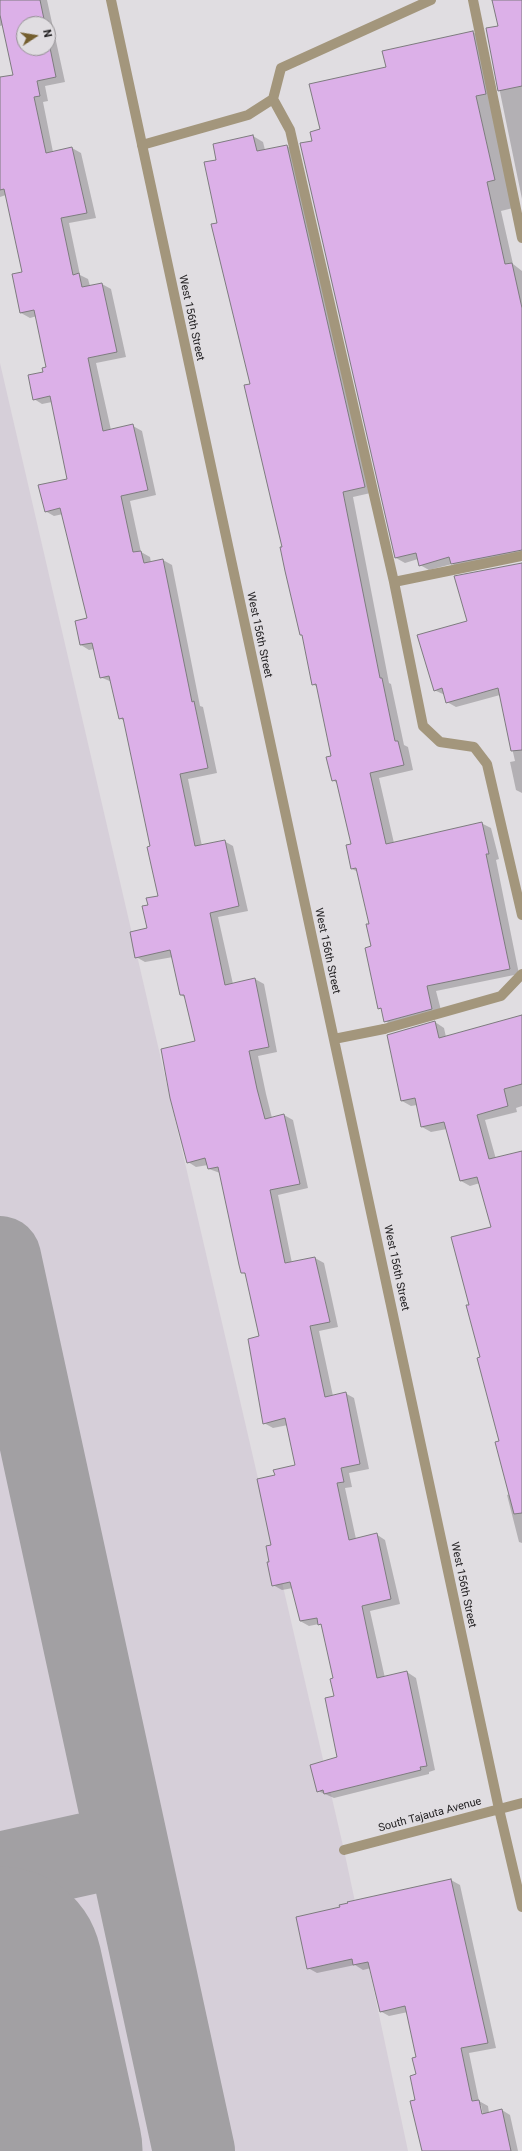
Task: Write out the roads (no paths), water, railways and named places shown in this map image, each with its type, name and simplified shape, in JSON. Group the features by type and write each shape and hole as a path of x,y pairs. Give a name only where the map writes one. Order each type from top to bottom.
{"street":[{"name":"West 156th Street","path":"111,0 499,1809 522,1907"},
{"path":"142,145 248,115 273,99 281,68 432,0"},
{"path":"472,0 522,238"},
{"path":"273,99 290,130 394,582 423,726 440,742 474,747 487,764 522,915"},
{"path":"394,582 522,556"},
{"path":"334,1039 384,1029 502,996 522,974"},
{"name":"South Tajauta Avenue","path":"344,1850 522,1803"}]}
